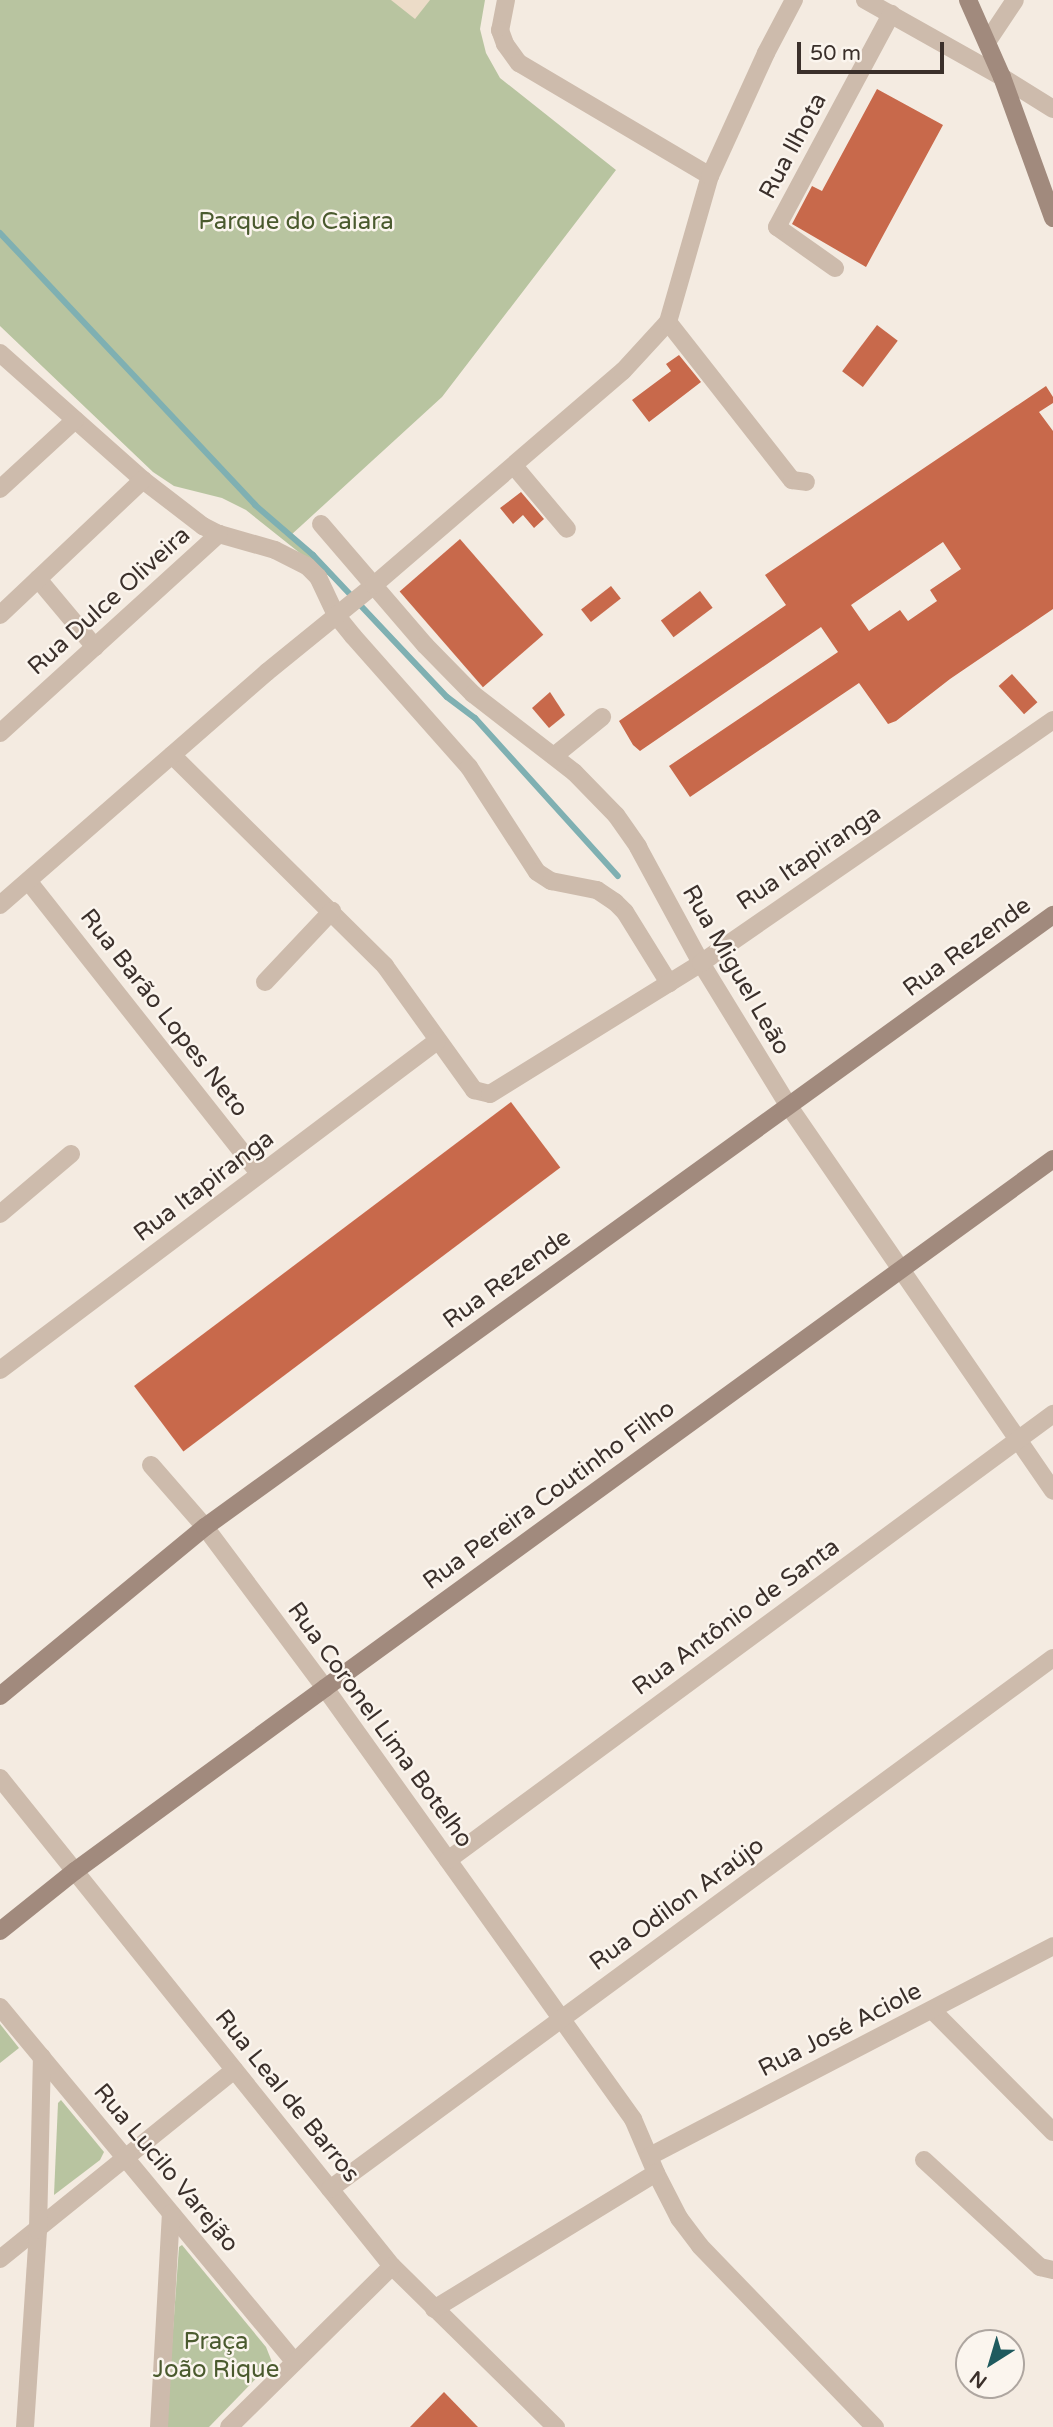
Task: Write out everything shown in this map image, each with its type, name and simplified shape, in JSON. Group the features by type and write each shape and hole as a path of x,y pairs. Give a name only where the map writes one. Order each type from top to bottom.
{"street":[{"path":"506,0 500,30 505,44 519,62 710,176"},
{"path":"0,905 172,755 623,372 668,322 710,176 765,53 794,0"},
{"path":"865,0 1002,77 1053,109"},
{"path":"968,0 1002,77 1053,218"},
{"path":"987,43 1015,0"},
{"name":"Rua Ilhota","path":"835,268 777,227 891,15"},
{"path":"668,322 792,480 806,482"},
{"path":"4,365 75,420 143,480 219,534 275,550 307,566 318,577 339,613 468,767 537,872 551,881 597,890 615,902 625,912 669,983"},
{"path":"0,489 75,420"},
{"path":"514,466 567,529"},
{"path":"1,612 143,480"},
{"name":"Rua Miguel Leão","path":"320,524 370,588 473,694 554,757 616,815 638,847 701,963 789,1105 899,1271 1053,1491"},
{"name":"Rua Dulce Oliveira","path":"0,733 219,534"},
{"path":"38,579 96,647"},
{"path":"554,757 602,717"},
{"name":"Rua Itapiranga","path":"0,1370 437,1041 474,1090 490,1094 701,963 1053,720"},
{"path":"172,755 385,965 437,1041"},
{"name":"Rua Barão Lopes Neto","path":"29,882 260,1174"},
{"path":"265,982 332,911"},
{"name":"Rua Rezende","path":"0,1696 205,1527 1053,915"},
{"path":"0,1214 71,1154"},
{"name":"Rua Pereira Coutinho Filho","path":"0,1931 75,1871 1053,1159"},
{"name":"Rua Antônio de Santa","path":"448,1860 1053,1414"},
{"name":"Rua Coronel Lima Botelho","path":"151,1465 205,1527 325,1688 633,2119 679,2218 700,2246 875,2427"},
{"name":"Rua Odilon Araújo","path":"330,2189 1051,1665"},
{"name":"Rua Leal de Barros","path":"0,1778 392,2266 555,2427"},
{"name":"Rua José Aciole","path":"650,2156 1053,1946"},
{"name":"Rua Lucilo Varejão","path":"0,2007 294,2361"},
{"path":"932,2010 1053,2132"},
{"path":"25,2427 37,2230 42,2057"},
{"path":"0,2259 234,2070"},
{"path":"924,2160 1040,2267 1053,2270"},
{"path":"434,2309 656,2173"},
{"path":"159,2427 172,2213"},
{"path":"229,2427 392,2266"}],"green space":[{"name":"Parque do Caiara","path":"0,0 485,0 480,29 486,53 500,78 616,170 442,397 291,535 340,585 246,510 222,498 174,486 153,472 0,326"},
{"path":"0,2024 19,2048 0,2063"},
{"path":"61,2100 104,2152 100,2160 54,2195 58,2103"},
{"name":"Praça João Rique","path":"182,2245 266,2347 272,2362 209,2427 166,2427 179,2247"}],"shaded area":[{"path":"391,0 430,0 415,19"}],"building":[{"path":"877,89 943,125 866,267 792,224 812,186 822,191"},
{"path":"877,325 898,341 863,387 842,371"},
{"path":"679,355 701,382 649,422 632,400 671,371 666,364"},
{"path":"1046,386 1053,397 1053,403 1039,412 1053,431 1053,609 950,679 896,721 888,724 859,683 690,797 669,766 838,652 821,627 640,751 633,745 619,721 786,605 765,575","holes":["943,542 961,569 930,590 937,601 908,621 900,610 869,631 851,605"]},
{"path":"521,492 544,519 534,528 523,515 513,524 500,508"},
{"path":"460,539 543,635 483,687 400,591"},
{"path":"611,586 621,599 591,622 581,609"},
{"path":"700,591 713,608 674,637 661,620"},
{"path":"1012,674 1037,702 1024,714 999,686"},
{"path":"550,692 565,715 549,728 532,708"},
{"path":"511,1102 560,1167 183,1452 134,1386"},
{"path":"444,2392 478,2427 410,2427"}],"waterway":[{"path":"0,233 255,505 313,555 447,697 475,718 618,876"}]}
